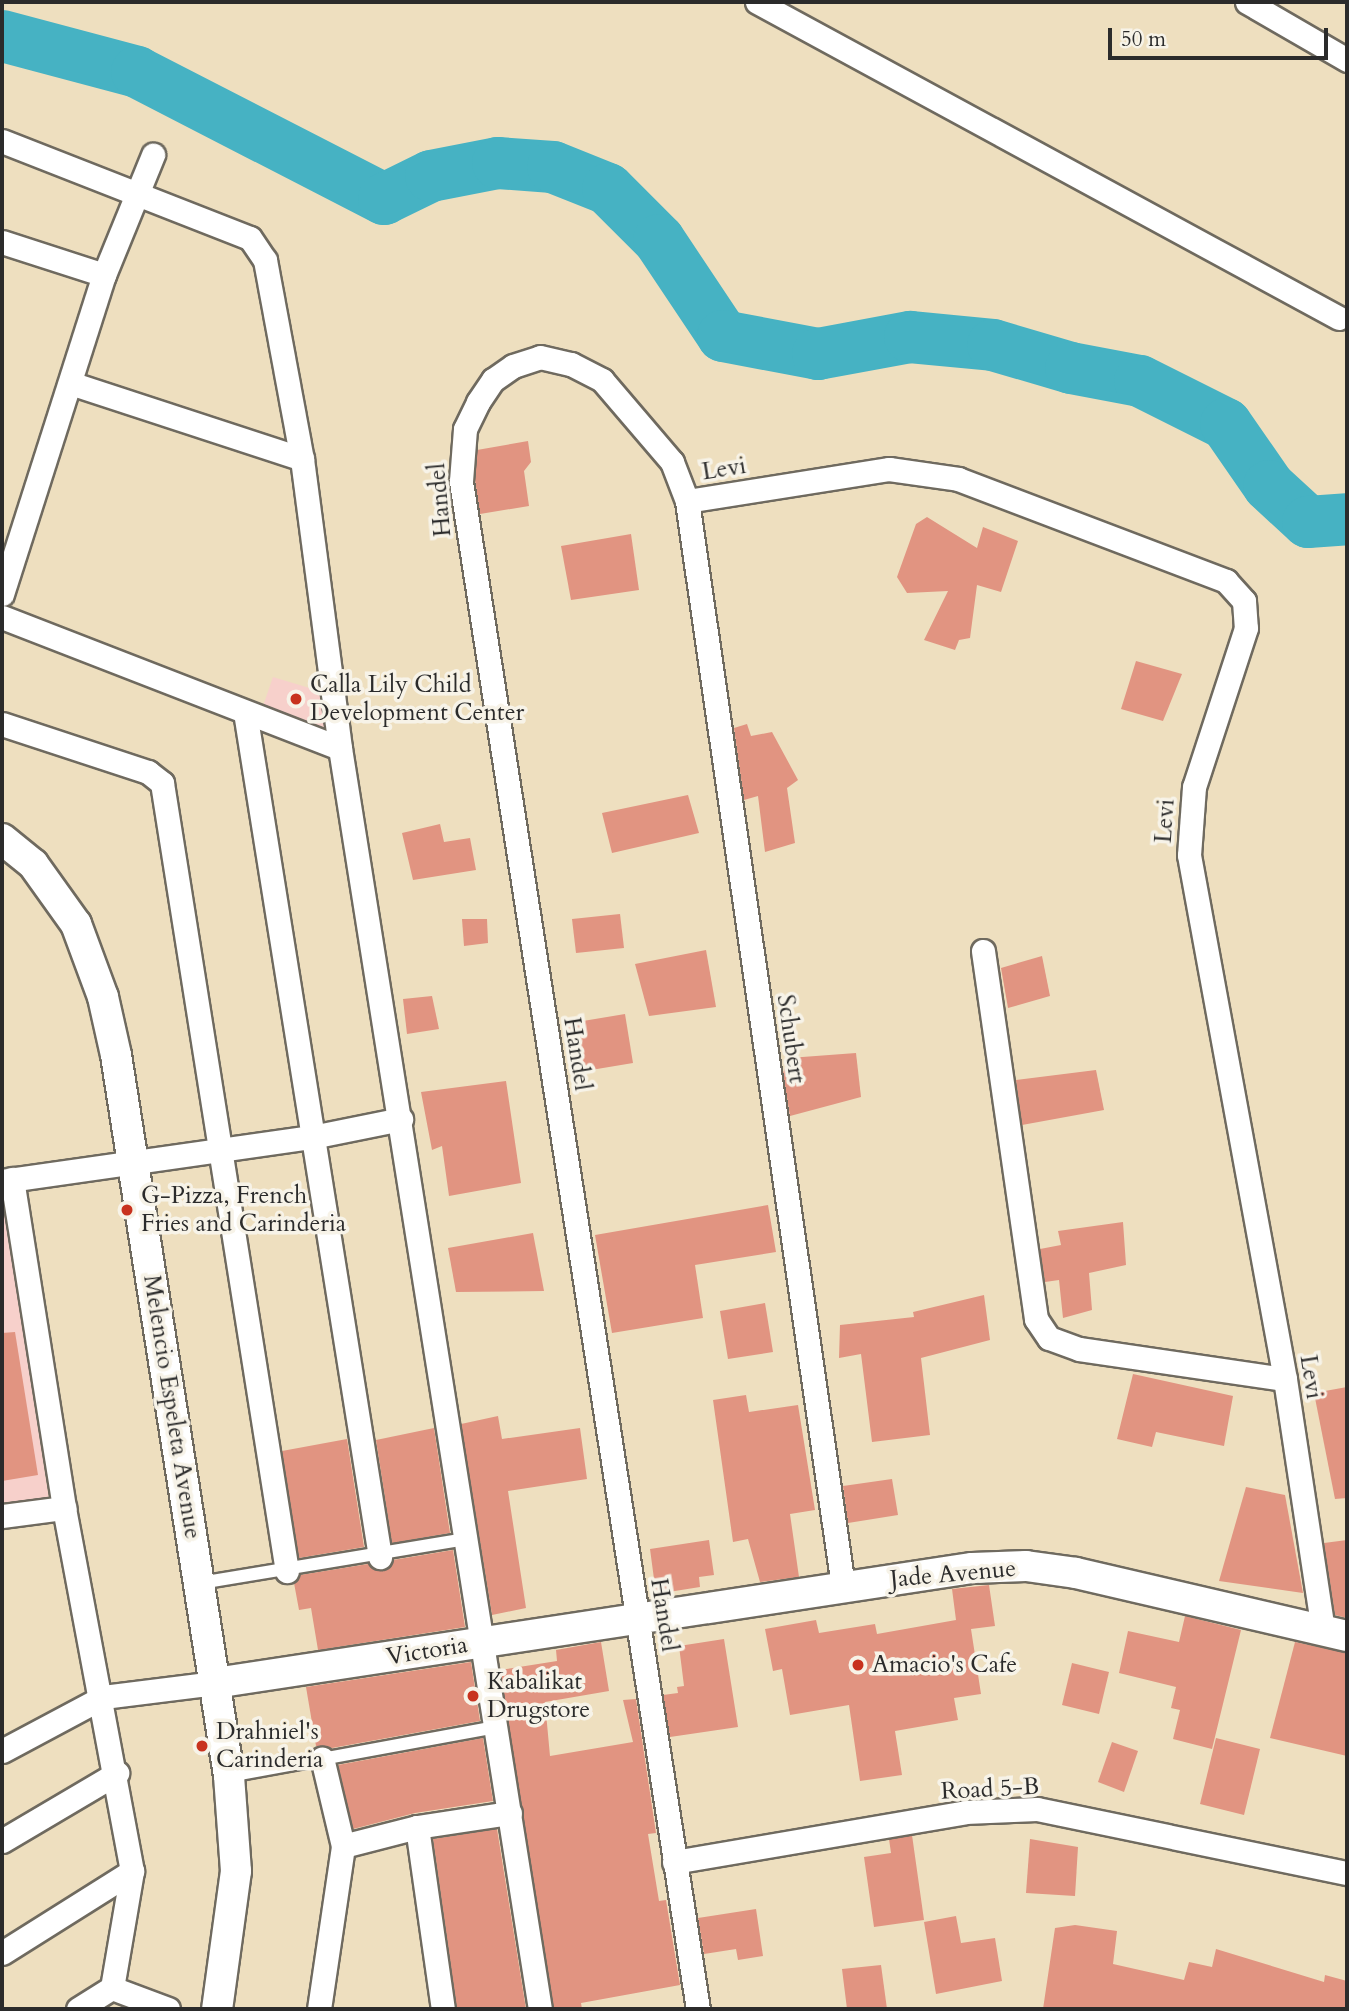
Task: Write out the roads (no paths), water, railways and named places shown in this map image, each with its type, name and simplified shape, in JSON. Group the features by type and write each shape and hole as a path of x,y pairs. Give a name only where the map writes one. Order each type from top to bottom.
{"street":[{"path":"757,2 1339,318"},
{"path":"1247,2 1347,60"},
{"path":"2,141 250,238 260,248 302,459 340,748 484,1642 540,2009"},
{"path":"2,594 104,275 153,155"},
{"path":"2,242 104,275"},
{"name":"Handel","path":"687,501 672,462 602,380 572,364 540,358 513,366 493,380 465,429 461,461 464,500 698,2009"},
{"path":"70,383 302,459"},
{"name":"Levi","path":"687,501 889,469 958,480 1226,580 1244,601 1246,628 1194,787 1189,855 1285,1379 1335,1633"},
{"name":"Schubert","path":"687,501 843,1586"},
{"path":"2,617 340,748"},
{"path":"244,712 380,1557"},
{"path":"2,724 148,772 162,783 287,1571"},
{"name":"Melencio Espeleta Avenue","path":"2,839 33,864 56,892 90,956 116,1055 229,1776 236,1871 217,2009"},
{"path":"983,951 1036,1319 1049,1338 1079,1349 1285,1379"},
{"path":"78,2009 112,1988 132,1871 117,1773 64,1508 7,1180 312,1137 401,1119"},
{"path":"2,1516 64,1508"},
{"name":"Jade Avenue","path":"639,1620 972,1567 1026,1566 1076,1573 1335,1633"},
{"name":"Victoria","path":"215,1683 639,1620"},
{"path":"2,1751 103,1698 215,1683"},
{"path":"319,2009 343,1846 322,1758"},
{"path":"2,1841 117,1773"},
{"name":"Road 5-B","path":"674,1862 965,1812 1037,1809 1347,1872"},
{"path":"343,1846 417,1827 510,1813"},
{"path":"417,1827 443,2009"},
{"path":"2,1953 132,1871"},
{"path":"112,1988 168,2009"}],"lane":[{"path":"200,1583 380,1557 467,1539"},
{"path":"229,1776 496,1727"}],"waterway":[{"path":"2,36 137,72 384,199 431,176 498,163 553,167 608,189 659,240 723,336 818,354 910,337 993,345 1071,368 1140,381 1226,424 1269,486 1308,522 1347,519"}],"place":[{"name":"Calla Lily Child Development Center","path":"296,699"},
{"name":"G-Pizza, French Fries and Carinderia","path":"127,1210"},
{"name":"Amacio's Cafe","path":"858,1665"},
{"name":"Kabalikat Drugstore","path":"473,1696"},
{"name":"Drahniel's Carinderia","path":"202,1746"}]}
